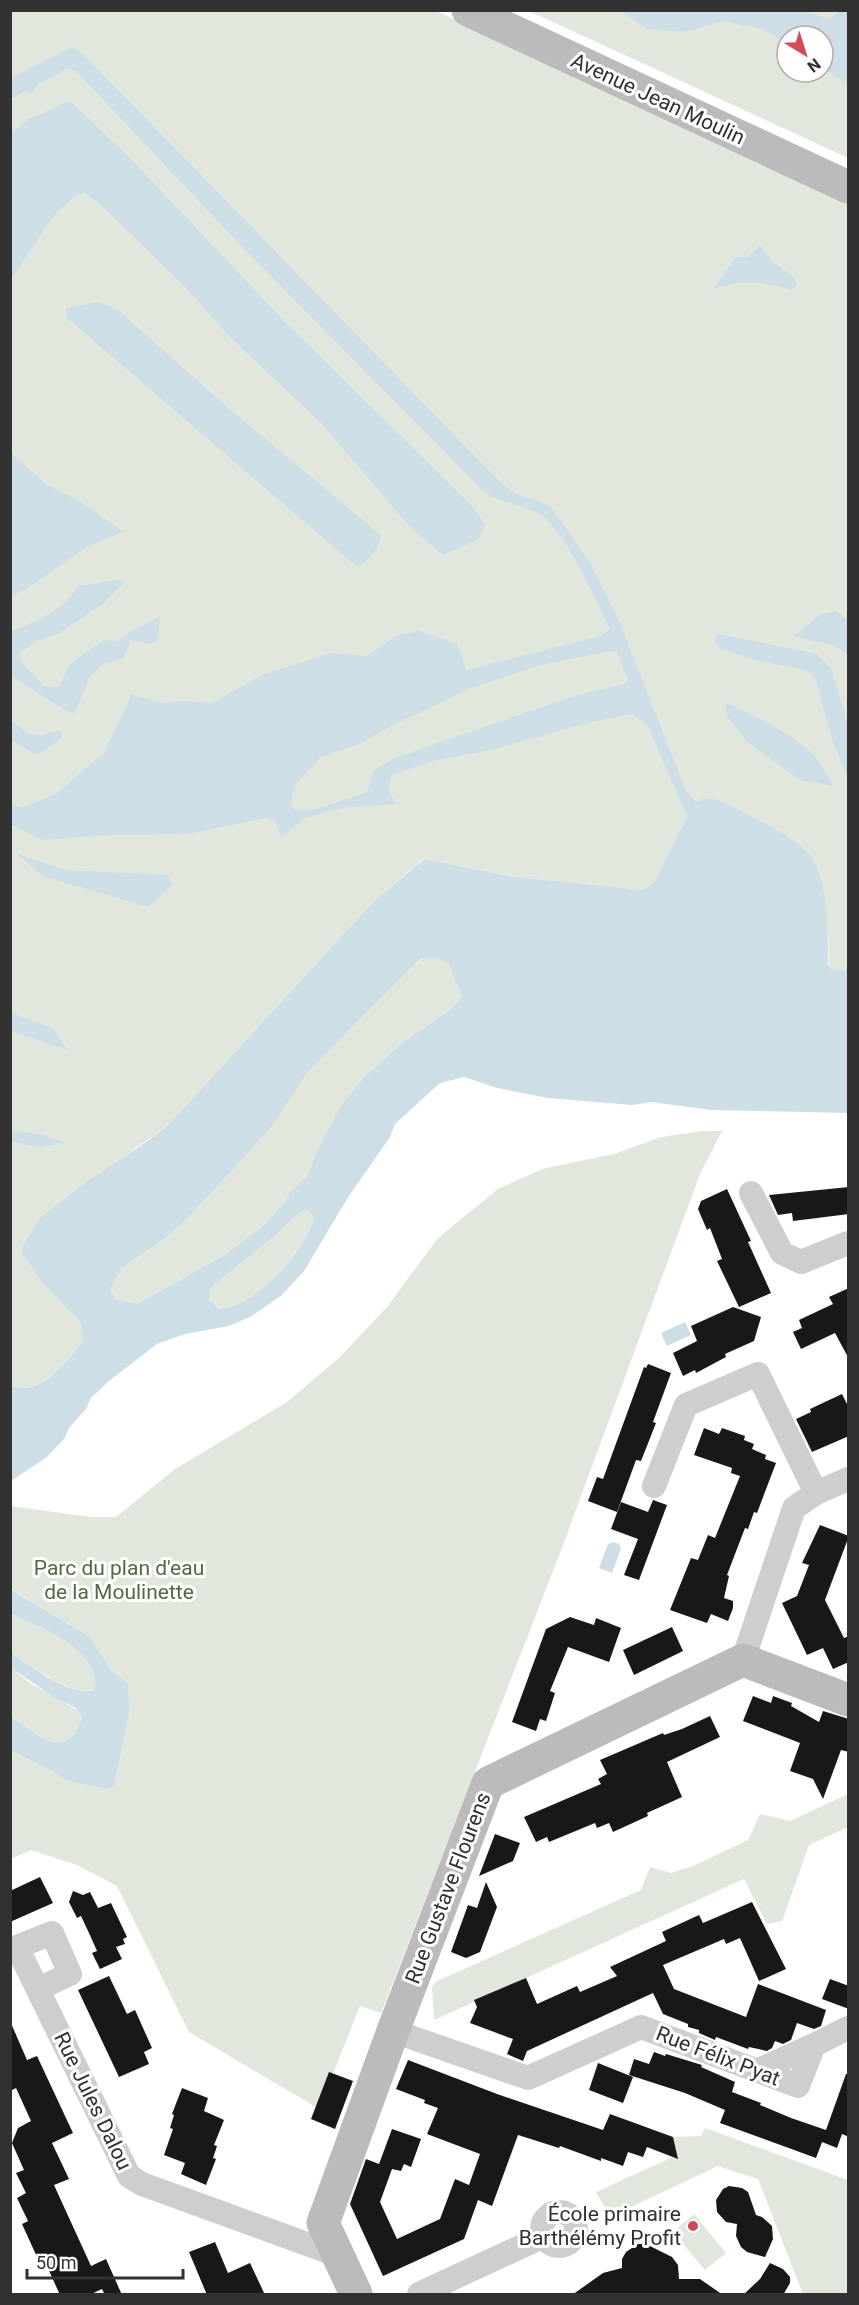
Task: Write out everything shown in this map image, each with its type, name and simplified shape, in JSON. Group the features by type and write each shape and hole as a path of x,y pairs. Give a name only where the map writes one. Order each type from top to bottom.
{"street":[{"name":"Avenue Jean Moulin","path":"468,10 849,187"},
{"path":"751,1193 782,1253 801,1262 849,1243"},
{"path":"654,1486 686,1406 758,1374 816,1493"},
{"path":"849,1479 816,1493 794,1508 743,1660 849,1700"},
{"name":"Rue Gustave Flourens","path":"356,2295 323,2223 393,2031 488,1783 743,1660"},
{"name":"Rue Jules Dalou","path":"38,1989 129,2176 142,2184 337,2255"},
{"name":"Rue Félix Pyat","path":"393,2031 528,2078 641,2027 798,2086 814,2045 849,2028"},
{"path":"419,2295 544,2236"}],"green space":[{"path":"11,11 436,11 848,202 848,971 829,967 828,937 798,845 760,821 715,799 689,812 655,881 643,890 508,876 423,859 372,903 168,1125 72,1194 59,1299 73,1313 82,1328 83,1341 52,1376 33,1387 22,1388 11,1386"},
{"path":"529,11 848,11 848,158"},
{"path":"423,958 437,958 450,964 462,997 447,1012 402,1043 364,1077 315,1155 308,1175 289,1193 286,1201 263,1226 223,1256 137,1304 116,1299 110,1289 122,1268 184,1222 228,1175 306,1074"},
{"name":"Parc du plan d'eau de la Moulinette","path":"703,1131 722,1131 700,1174 560,1553 381,2013 360,2006 319,2109 189,2032 117,1886 77,1865 31,1850 11,1859 10,1751 50,1770 67,1781 106,1789 114,1787 130,1710 128,1683 112,1671 89,1636 11,1589 11,1506 90,1517 116,1517 175,1469 287,1402 339,1358 387,1307 438,1238 498,1189 542,1169 614,1154 661,1137"},
{"path":"307,1210 314,1217 309,1231 290,1261 263,1288 249,1299 234,1306 220,1309 209,1300 213,1286 276,1235 299,1213"},
{"path":"10,1613 56,1635 77,1650 92,1669 95,1679 94,1690 73,1689 40,1672 11,1653"},
{"path":"11,1668 30,1683 79,1711 82,1719 75,1732 67,1739 58,1742 49,1740 11,1717"},
{"path":"848,1794 848,1827 809,1845 782,1921 767,1924 744,1879 434,2020 432,1987 437,1981 641,1890 650,1867 671,1873 693,1866 748,1840 760,1814 790,1821"},
{"path":"705,2128 848,2180 848,2294 803,2294 758,2179 718,2166 610,2217 596,2192 677,2155 673,2137 701,2136"},
{"path":"694,2214 726,2253 705,2270 673,2232"}],"shaded area":[{"path":"798,10 831,19 838,11 848,11 848,85 835,76 835,24 775,24 775,36 763,29 724,21 684,32 647,29 621,11"},
{"path":"73,47 83,54 503,485 519,495 552,508 591,565 620,623 686,791 696,802 707,798 718,800 776,830 803,848 816,865 826,907 828,964 831,969 848,971 848,1113 711,1110 651,1102 632,1105 548,1098 497,1088 464,1077 440,1083 395,1124 390,1137 347,1199 304,1271 282,1295 252,1316 229,1326 185,1334 157,1344 91,1398 86,1409 69,1428 65,1438 47,1457 11,1481 11,1386 33,1387 43,1382 61,1367 83,1341 78,1319 42,1282 22,1253 23,1246 41,1217 89,1180 168,1125 372,903 424,859 508,876 643,890 655,881 687,816 647,724 631,714 591,722 491,750 436,760 391,775 388,789 396,804 341,808 305,818 281,838 276,821 266,818 187,834 105,835 42,840 11,824 11,805 22,808 56,794 104,753 132,694 160,703 186,701 212,703 264,674 332,653 367,656 396,636 418,631 457,644 467,670 601,636 610,629 580,568 550,523 534,511 485,493 246,251 78,73 68,68 38,84 33,93 24,92 11,99 11,78","holes":["610,651 617,652 628,680 624,684 574,696 395,758 374,770 367,792 314,810 295,810 290,803 296,784 321,757 361,743 471,688 540,665","422,958 437,958 449,964 462,997 447,1012 402,1043 364,1077 339,1109 315,1155 308,1175 289,1193 286,1201 263,1226 223,1256 137,1304 116,1299 110,1289 122,1268 184,1222 271,1127 306,1074","307,1210 314,1217 301,1245 277,1275 249,1299 234,1306 220,1309 209,1300 213,1286 276,1235 299,1213"]},
{"path":"70,101 130,158 286,323 470,504 485,524 479,539 443,555 410,527 322,424 228,335 187,289 103,207 85,193 76,195 55,214 11,279 11,134 27,120"},
{"path":"760,245 773,262 795,278 797,285 791,289 761,283 743,283 713,289 736,257 748,257"},
{"path":"99,302 118,310 226,406 381,535 378,546 370,558 357,567 66,317 66,308"},
{"path":"11,453 47,485 79,501 123,531 84,549 25,590 11,595"},
{"path":"117,580 126,581 103,604 59,633 34,642 19,654 24,665 45,687 60,686 69,665 86,652 105,640 119,641 133,630 160,616 158,640 150,644 131,640 123,659 103,664 89,678 75,713 68,712 11,676 11,632 57,609 78,586"},
{"path":"837,611 848,621 848,655 836,646 794,636 821,614"},
{"path":"719,634 817,654 831,668 848,723 848,778 833,743 817,683 812,674 806,670 754,660 721,649 715,640"},
{"path":"725,703 745,711 799,742 818,761 833,786 800,780 747,742 727,716"},
{"path":"11,721 34,735 45,735 61,730 62,738 37,755 11,740"},
{"path":"17,854 65,870 168,875 172,886 148,907 43,876"},
{"path":"11,1013 53,1028 67,1050 11,1031"},
{"path":"11,1131 39,1134 66,1143 39,1147 11,1141"},
{"path":"685,1322 691,1335 667,1346 661,1333"},
{"path":"614,1542 619,1544 621,1549 612,1573 599,1568 608,1544"},
{"path":"10,1589 89,1636 112,1671 128,1683 130,1710 114,1787 106,1789 67,1781 11,1751 11,1717 40,1736 58,1742 67,1739 75,1732 82,1719 79,1711 74,1707 55,1698 11,1668 11,1653 51,1679 73,1689 94,1690 95,1679 85,1659 67,1642 11,1613"}],"building":[{"path":"849,1187 849,1214 793,1221 792,1213 778,1215 769,1195"},
{"path":"727,1189 751,1241 748,1242 771,1293 739,1307 717,1261 722,1259 710,1228 707,1230 698,1209 701,1201"},
{"path":"849,1288 849,1359 835,1333 801,1349 793,1332 802,1328 799,1320 833,1304 829,1297"},
{"path":"733,1307 761,1317 754,1341 725,1354 726,1357 696,1373 695,1370 683,1376 673,1353 697,1341 691,1326"},
{"path":"648,1364 671,1373 653,1422 656,1423 641,1461 636,1460 617,1512 588,1501 597,1477 603,1479 644,1367 646,1368"},
{"path":"842,1394 849,1408 849,1436 812,1452 796,1419 811,1412 810,1409"},
{"path":"704,1428 719,1434 722,1428 745,1436 744,1440 754,1444 752,1449 766,1455 765,1459 776,1463 757,1513 754,1512 748,1529 745,1528 727,1575 729,1576 724,1598 733,1601 728,1621 711,1614 707,1623 670,1610 691,1558 698,1560 708,1535 715,1538 740,1476 731,1473 732,1468 694,1455"},
{"path":"653,1500 667,1505 639,1580 624,1575 638,1539 611,1529 621,1502 648,1512"},
{"path":"820,1525 849,1536 825,1600 844,1638 849,1636 849,1662 833,1669 823,1648 807,1655 782,1603 797,1596 809,1565 802,1563"},
{"path":"570,1617 594,1625 596,1618 621,1628 609,1662 568,1647 550,1691 555,1693 546,1721 540,1719 536,1731 512,1722 546,1629"},
{"path":"672,1627 683,1651 634,1675 623,1650"},
{"path":"753,1696 771,1703 773,1696 792,1703 791,1706 819,1722 823,1711 849,1719 849,1752 841,1750 823,1799 813,1779 790,1771 800,1743 743,1721"},
{"path":"710,1716 720,1737 667,1762 682,1797 613,1832 609,1823 597,1828 595,1823 549,1842 547,1837 536,1842 524,1817 601,1784 598,1779 607,1774 600,1760"},
{"path":"495,1834 520,1843 513,1861 479,1876"},
{"path":"40,1877 53,1903 10,1922 10,1891"},
{"path":"486,1882 497,1907 480,1952 466,1958 451,1952 468,1905 477,1908"},
{"path":"73,1891 83,1895 90,1892 98,1908 111,1903 127,1937 123,1939 125,1944 116,1947 122,1959 100,1969 92,1953 97,1951 89,1933 81,1916 77,1918 69,1902"},
{"path":"752,1902 786,1969 759,1981 740,1938 726,1944 724,1939 663,1965 674,1989 746,2017 758,1984 826,2010 821,2026 814,2029 797,2023 791,2040 783,2044 775,2041 772,2048 767,2051 749,2047 748,2049 699,2033 699,2030 688,2027 688,2024 663,2014 653,1993 527,2051 523,2061 507,2054 513,2039 470,2023 477,2007 474,2000 526,1978 537,2004 577,1986 580,1992 617,1976 610,1967 666,1941 662,1932 699,1915 703,1923"},
{"path":"109,1976 127,2014 135,2010 152,2048 144,2052 149,2064 119,2077 78,1990"},
{"path":"830,1979 849,1986 849,2009 822,1999"},
{"path":"10,2021 27,2060 37,2056 73,2133 52,2143 69,2179 54,2185 91,2266 106,2259 122,2295 105,2295 102,2289 89,2295 60,2295 42,2255 37,2257 22,2224 28,2221 17,2198 26,2193 16,2173 24,2170 12,2143 18,2128 31,2121 16,2088 10,2091"},
{"path":"654,2052 702,2065 701,2067 735,2082 732,2092 791,2118 826,2130 846,2074 849,2074 849,2137 842,2134 837,2148 822,2142 816,2158 720,2123 725,2110 685,2093 629,2075 634,2059 649,2064"},
{"path":"408,2060 497,2094 603,2130 610,2114 673,2137 678,2159 647,2147 643,2157 628,2152 623,2166 518,2135 492,2206 478,2200 464,2239 383,2276 350,2204 366,2159 379,2164 392,2129 421,2139 411,2167 404,2164 401,2171 392,2169 380,2202 397,2239 440,2219 455,2179 469,2185 480,2154 427,2134 438,2108 424,2103 425,2100 396,2089"},
{"path":"598,2063 633,2077 623,2103 589,2090"},
{"path":"329,2072 353,2081 335,2129 311,2119"},
{"path":"182,2088 208,2098 204,2111 224,2120 214,2145 217,2146 213,2158 216,2159 206,2185 181,2174 185,2163 164,2155 173,2129 170,2128 174,2115 172,2114"},
{"path":"729,2186 742,2188 748,2192 756,2215 772,2226 773,2239 765,2257 747,2252 741,2247 736,2236 737,2224 726,2222 717,2212 716,2200 723,2189"},
{"path":"215,2242 228,2273 250,2263 265,2295 207,2295 189,2252"},
{"path":"638,2244 646,2244 672,2257 678,2265 679,2279 700,2279 723,2295 572,2295 603,2273 622,2268 622,2259 626,2252"},
{"path":"770,2263 783,2269 790,2277 790,2283 783,2295 743,2295 760,2279"}],"place":[{"name":"École primaire Barthélémy Profit","path":"693,2226"}]}
